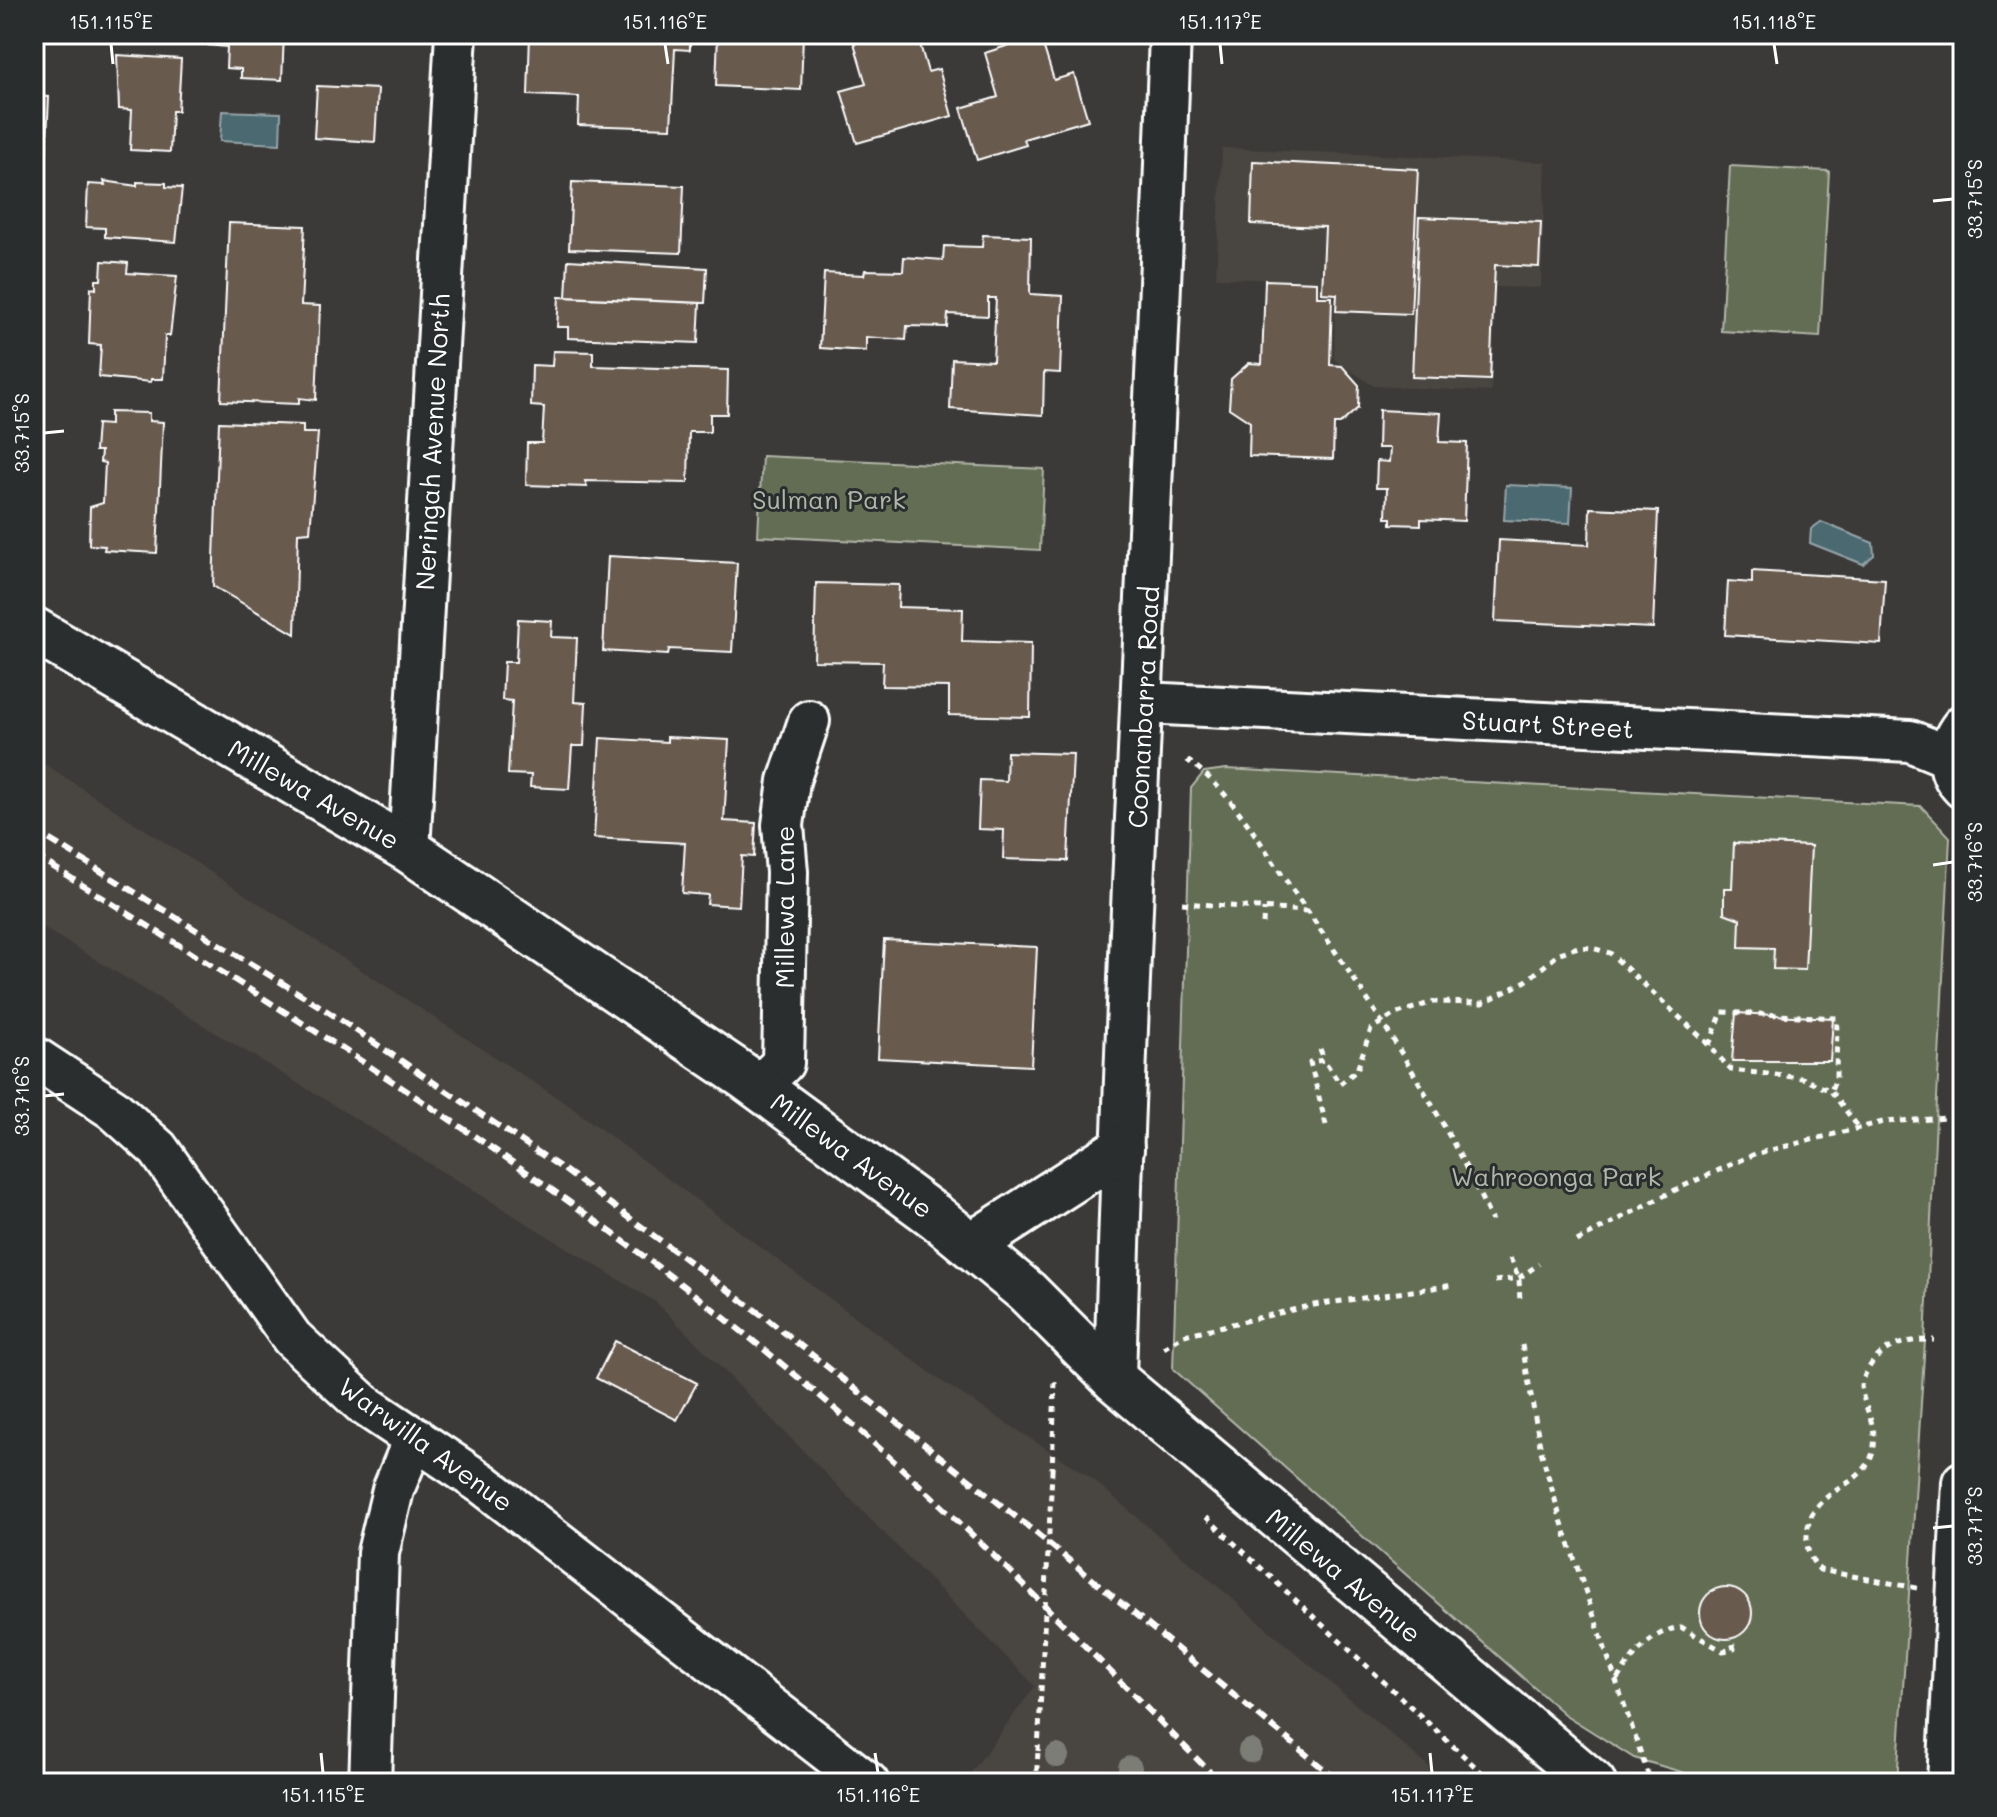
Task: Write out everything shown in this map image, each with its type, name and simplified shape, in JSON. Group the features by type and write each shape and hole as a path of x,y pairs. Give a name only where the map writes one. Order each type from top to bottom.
{"street":[{"name":"Neringah Avenue North","path":"409,850 456,34"},
{"name":"Coonanbarra Road","path":"1115,1380 1121,1149 1144,703 1170,34"},
{"name":"Millewa Avenue","path":"34,630 409,850 758,1087 973,1244 1027,1292 1115,1380 1593,1783"},
{"name":"Stuart Street","path":"1144,703 1910,741 1958,757"},
{"name":"Millewa Lane","path":"758,1087 783,1063 787,872 783,825 789,781 809,721"},
{"name":"Warwilla Avenue","path":"34,1057 113,1109 158,1149 292,1338 363,1404 483,1484 868,1783"},
{"path":"973,1244 1121,1149"},
{"path":"370,1783 378,1553 393,1490 415,1437"},
{"path":"1948,1783 1963,1482"}],"path":[{"path":"1187,760 1204,772 1307,911 1383,1022 1457,1145 1492,1221"},
{"path":"1182,903 1307,911"},
{"path":"1263,924 1264,908"},
{"path":"1320,1049 1340,1084 1350,1079 1357,1070 1371,1029 1383,1022 1433,1002 1483,1003 1526,981 1560,953 1578,947 1592,948 1610,953 1709,1045 1731,1070 1802,1078 1831,1091 1859,1128"},
{"path":"1709,1045 1722,1012 1837,1018 1836,1078 1831,1091"},
{"path":"1324,1060 1310,1062 1326,1125"},
{"path":"1577,1241 1679,1188 1755,1154 1883,1122 1947,1118"},
{"path":"1510,1258 1519,1278 1520,1304"},
{"path":"1495,1281 1519,1278 1539,1264"},
{"path":"1164,1348 1184,1335 1314,1305 1454,1285"},
{"path":"1917,1588 1820,1570 1808,1552 1806,1539 1811,1513 1820,1500 1863,1470 1872,1454 1875,1434 1861,1385 1873,1359 1884,1349 1902,1342 1934,1340"},
{"path":"1522,1345 1541,1451 1651,1783"},
{"path":"1036,1783 1056,1376 1067,1387"},
{"path":"1205,1515 1493,1783"},
{"path":"1617,1680 1635,1654 1660,1631 1681,1627 1723,1651 1734,1649 1731,1638"}],"shaded area":[{"path":"1222,148 1546,162 1541,288 1496,287 1491,392 1374,386 1334,360 1335,296 1319,294 1319,281 1216,278"},
{"path":"34,757 567,1104 943,1382 1090,1477 1448,1783 983,1783 970,1774 1035,1686 657,1303 34,922"}],"green space":[{"path":"1730,166 1829,171 1820,337 1721,331"},
{"name":"Sulman Park","path":"762,456 1044,469 1040,550 758,536"},
{"name":"Wahroonga Park","path":"1226,769 1921,806 1950,837 1925,1340 1897,1783 1719,1783 1634,1758 1564,1714 1173,1369 1191,788 1204,772"}],"water":[{"path":"222,111 281,113 280,144 220,141"},
{"path":"1506,485 1572,488 1570,523 1504,520"},
{"path":"1821,522 1873,543 1874,555 1863,564 1810,543 1811,529"}],"building":[{"path":"209,34 284,34 282,80 241,78 241,69 226,68 227,47 208,45"},
{"path":"530,34 690,34 690,50 675,49 671,128 578,125 579,97 528,95"},
{"path":"718,34 803,34 801,90 716,86"},
{"path":"863,34 917,34 928,72 939,69 952,116 857,143 841,91 866,84 854,43 864,40"},
{"path":"1040,35 1054,80 1074,74 1088,120 1024,139 1026,145 977,160 961,108 998,97 985,53"},
{"path":"117,55 181,59 178,111 172,111 170,152 130,150 132,110 119,109"},
{"path":"317,86 378,89 375,142 314,138"},
{"path":"34,96 49,97 46,159 34,158"},
{"path":"1253,161 1418,169 1411,314 1336,311 1337,294 1322,293 1325,227 1251,224"},
{"path":"104,181 137,186 137,182 166,183 166,187 182,188 176,242 105,237 105,228 86,227 88,184 105,185"},
{"path":"572,182 684,186 681,253 569,249"},
{"path":"1419,217 1541,222 1539,267 1495,265 1490,380 1412,377"},
{"path":"229,223 305,226 301,305 320,306 316,400 299,398 299,404 221,401"},
{"path":"983,235 1031,237 1030,294 1063,296 1060,373 1044,372 1043,415 950,409 952,359 993,361 996,298 988,298 988,316 948,314 947,327 907,326 906,340 866,337 866,351 820,348 824,273 864,275 865,270 903,271 904,257 943,260 944,246 982,247"},
{"path":"34,257 44,258 35,452 34,452"},
{"path":"568,260 707,268 705,303 566,297"},
{"path":"102,261 128,263 127,273 177,276 170,336 165,336 163,379 151,379 151,382 99,377 101,345 89,344 91,288 96,289 96,280 101,280"},
{"path":"1265,280 1317,282 1317,297 1332,297 1330,365 1342,366 1359,385 1358,408 1340,424 1334,424 1333,459 1249,456 1250,422 1229,408 1231,379 1249,363 1262,364"},
{"path":"559,297 700,303 698,343 568,338 568,327 557,327"},
{"path":"553,351 593,352 593,366 728,370 727,414 710,414 710,432 689,432 688,483 585,481 587,487 526,485 527,443 542,443 544,407 531,406 532,365 552,366"},
{"path":"1379,410 1441,413 1439,442 1467,443 1464,521 1421,519 1421,525 1391,524 1391,518 1386,518 1387,488 1376,488 1377,461 1389,462 1390,448 1378,448"},
{"path":"110,412 149,413 149,421 163,422 157,553 104,550 105,546 89,545 90,507 103,503 105,463 100,462 101,451 95,451 97,424 110,425"},
{"path":"219,422 303,425 303,433 318,433 310,532 298,533 295,634 213,586"},
{"path":"1590,508 1658,511 1653,628 1495,621 1499,540 1589,545"},
{"path":"608,556 737,563 732,652 669,649 668,655 603,651"},
{"path":"1752,571 1885,579 1881,644 1725,635 1728,581 1752,583"},
{"path":"816,583 899,585 898,607 963,609 962,641 1031,643 1030,717 949,715 949,687 882,686 883,662 814,661"},
{"path":"518,619 552,621 551,637 577,638 574,702 586,703 584,746 572,746 569,789 530,787 531,775 508,774 512,701 502,700 504,662 516,662"},
{"path":"667,737 729,740 724,821 756,823 754,857 742,856 739,906 707,904 708,895 682,893 685,843 594,838 600,738 667,742"},
{"path":"1007,752 1073,754 1068,861 1003,859 1004,830 978,829 980,780 1006,781"},
{"path":"1734,843 1811,846 1805,970 1773,969 1774,948 1739,947 1740,919 1724,913 1724,888 1732,888"},
{"path":"884,940 1037,947 1031,1066 878,1058"},
{"path":"1736,1013 1833,1018 1830,1061 1732,1061"},
{"path":"615,1341 697,1383 677,1420 596,1378"},
{"path":"1726,1587 1744,1595 1752,1613 1744,1631 1726,1639 1708,1631 1700,1613 1708,1595"}],"railway":[{"path":"34,830 321,1007 563,1169 762,1315 1025,1524 1341,1783"},
{"path":"34,855 397,1084 574,1206 746,1335 931,1496 1221,1783"}]}
